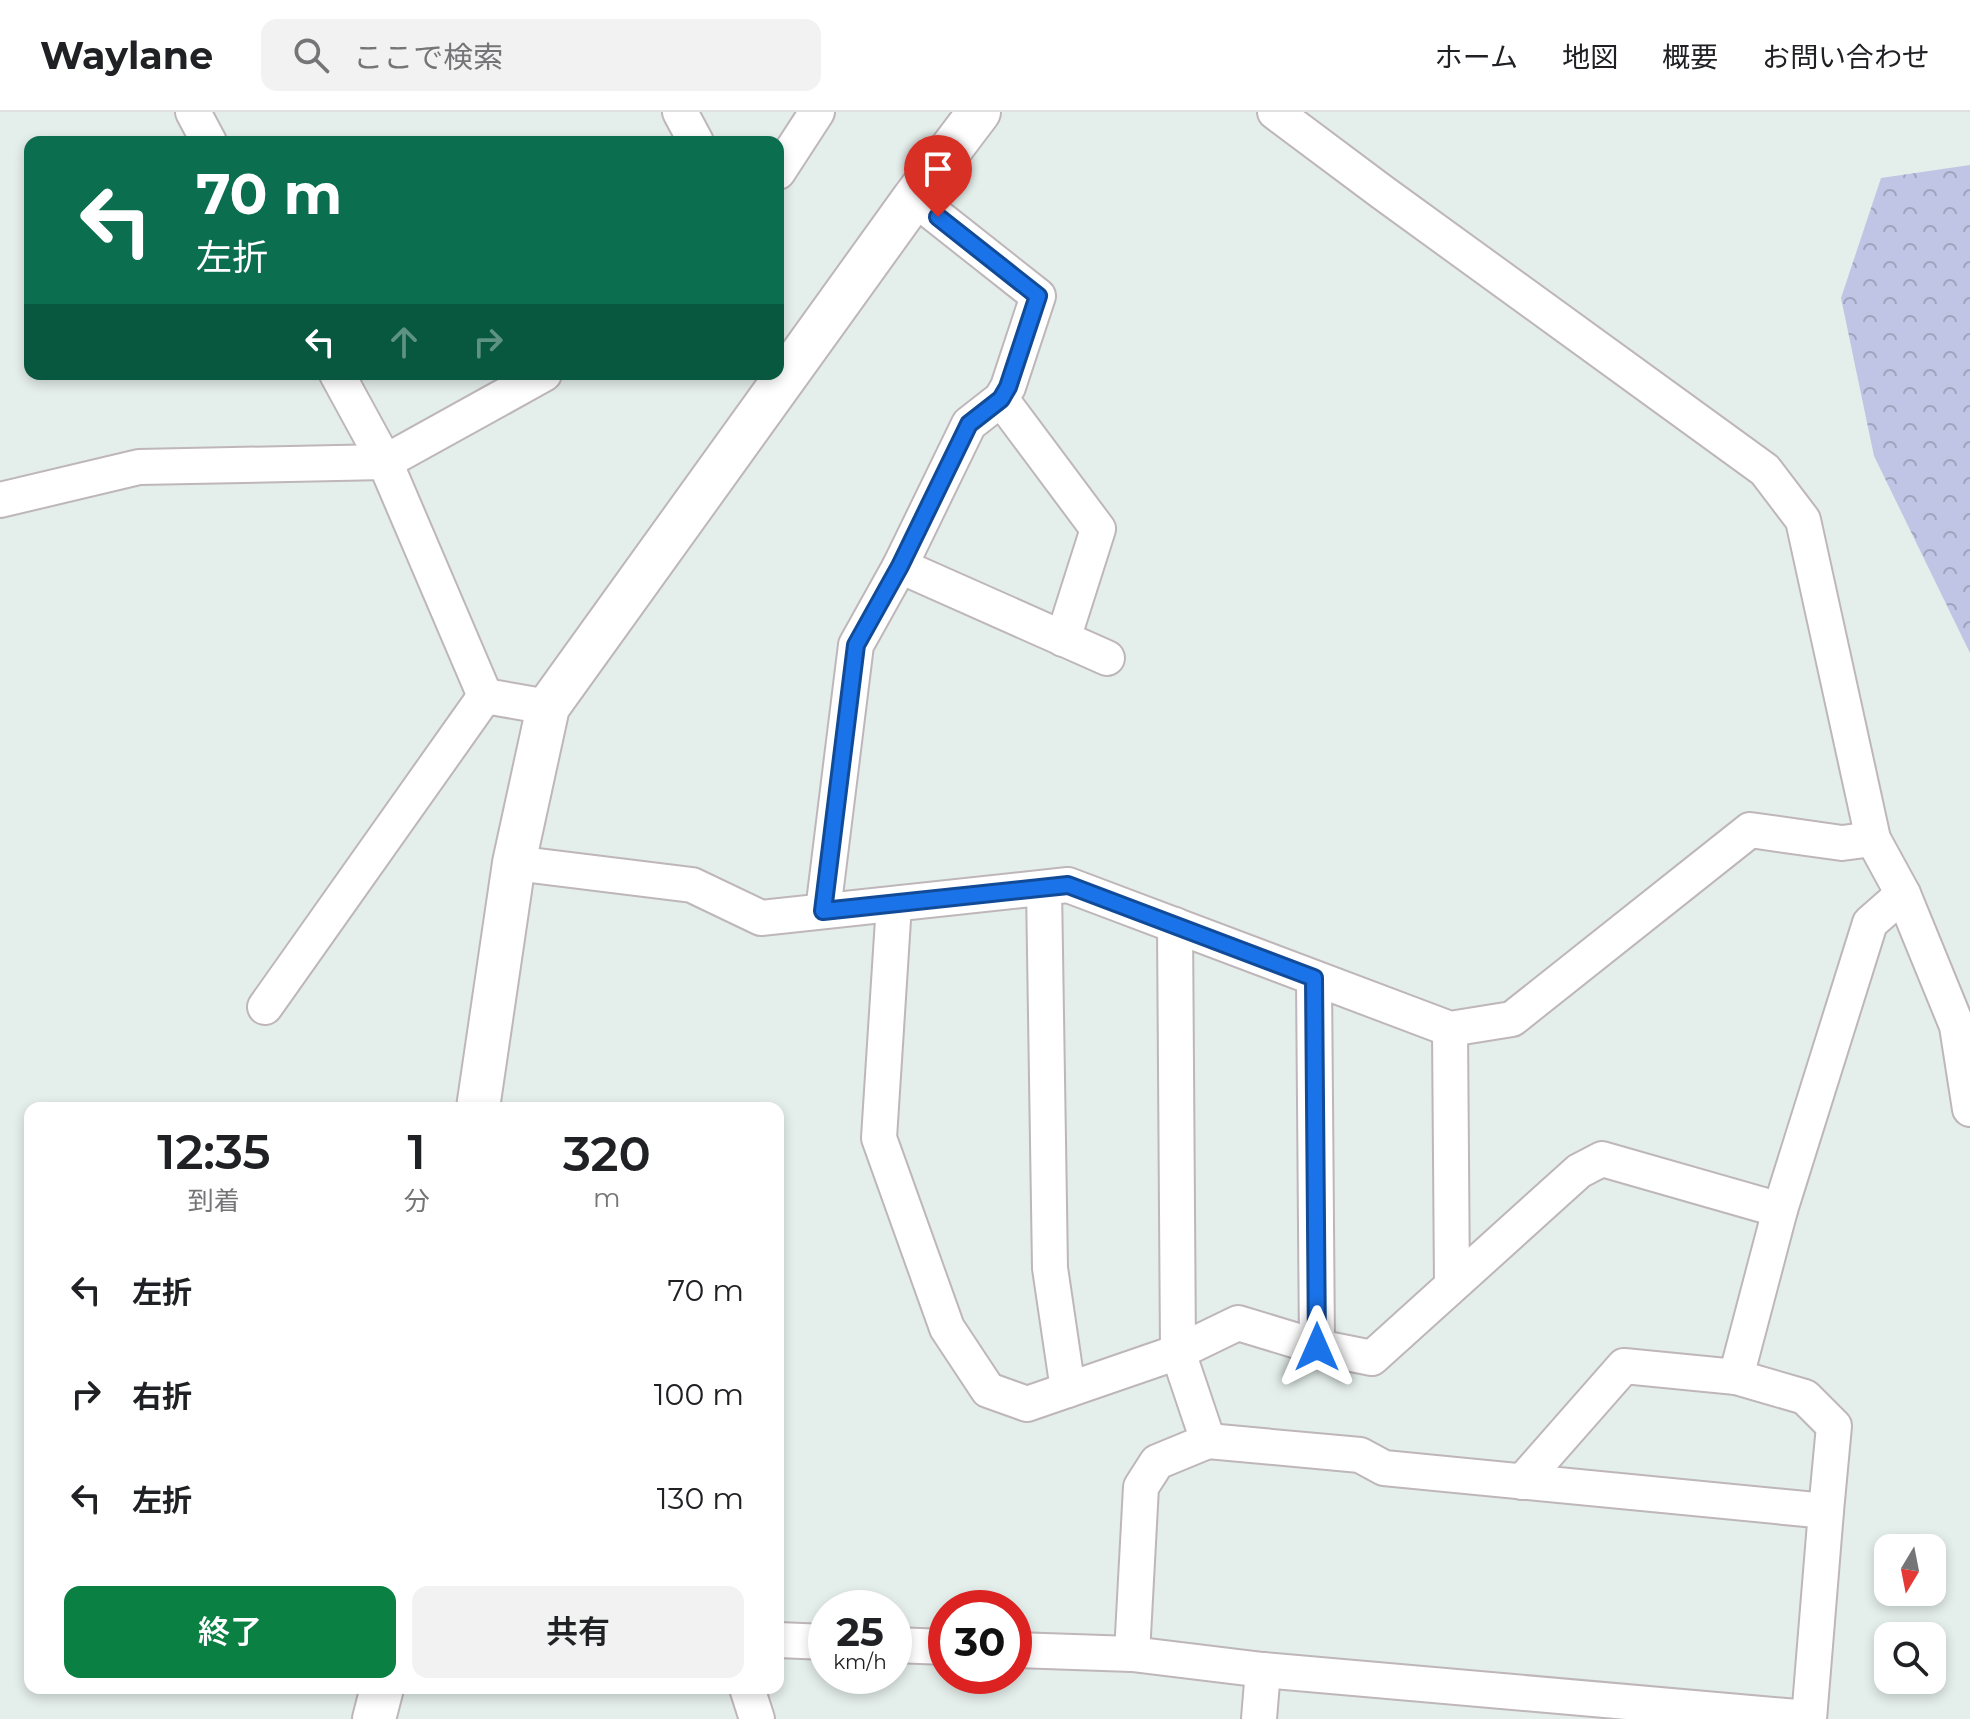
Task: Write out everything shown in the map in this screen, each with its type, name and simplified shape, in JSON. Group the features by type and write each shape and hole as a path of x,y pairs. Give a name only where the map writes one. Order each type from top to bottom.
{"street":[{"path":"193,112 206,136"},
{"path":"680,112 693,136"},
{"path":"784,163 817,112"},
{"path":"784,379 979,112"},
{"path":"1275,112 1765,470 1803,520 1873,839 1903,894 1957,1026 1970,1109"},
{"path":"823,911 856,645 900,566 969,424 1001,399 1008,387 1038,296 914,198"},
{"path":"340,380 385,462 485,696"},
{"path":"0,500 139,467 385,462 533,380"},
{"path":"479,1102 514,863 548,707 783,380"},
{"path":"1001,399 1098,529 1063,639"},
{"path":"900,566 1107,658"},
{"path":"485,696 548,707"},
{"path":"265,1007 485,696"},
{"path":"514,863 692,885 761,918 1068,885 1450,1029 1512,1019 1750,830 1842,843 1873,839"},
{"path":"1044,888 1050,1268 1068,1390"},
{"path":"1736,1377 1780,1210 1870,923 1903,894"},
{"path":"894,904 879,1138 947,1328 988,1390 1027,1404 1178,1352 1238,1323 1317,1347 1372,1358 1579,1171 1602,1159 1780,1210"},
{"path":"1175,925 1178,1352 1208,1441"},
{"path":"1314,978 1317,1347"},
{"path":"1450,1029 1452,1285"},
{"path":"1032,1651 1132,1654 1263,1670 1809,1718 1834,1426 1805,1397 1736,1377 1624,1366 1522,1482"},
{"path":"1132,1654 1141,1487 1157,1462 1208,1441 1360,1455 1384,1468 1826,1511"},
{"path":"784,1640 808,1641"},
{"path":"1259,1719 1263,1670"},
{"path":"374,1719 380,1694"},
{"path":"749,1694 757,1719"}],"green space":[{"path":"1970,165 1970,653 1874,456 1841,298 1881,178"}],"route":[{"path":"938,217 1038,296 1008,387 1001,399 969,424 900,566 856,645 823,911 1068,885 1314,978 1317,1347"}]}
